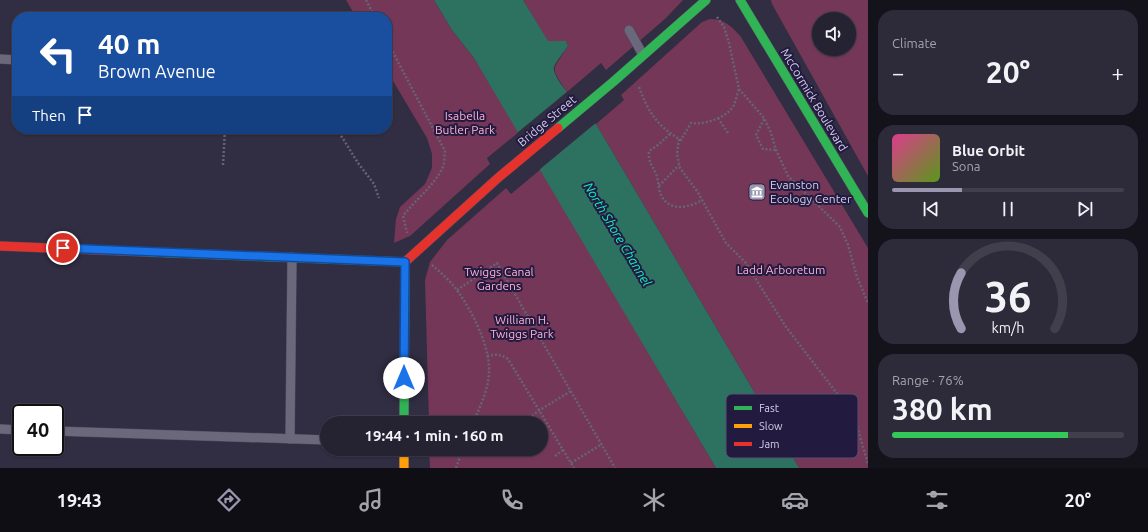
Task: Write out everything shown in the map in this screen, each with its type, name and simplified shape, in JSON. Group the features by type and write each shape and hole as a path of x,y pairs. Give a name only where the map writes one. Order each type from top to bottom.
{"street":[{"name":"Bridge Street","path":"405,262 499,177 613,82 706,0"},
{"name":"McCormick Boulevard","path":"740,0 868,213"},
{"path":"0,246 405,262 404,416"},
{"path":"404,456 404,468"}],"lane":[{"path":"629,30 643,55"},
{"path":"0,59 12,60"},
{"path":"290,439 292,257"},
{"path":"0,429 12,430"},
{"path":"64,431 320,440"}],"path":[{"path":"366,0 372,12"},
{"path":"719,19 724,26 729,43 739,89 764,118 788,176 840,227 848,246 856,277 868,303"},
{"path":"392,50 445,151 443,165 433,183 413,203 403,216 407,233"},
{"path":"638,84 645,104 653,116 667,132 679,139"},
{"path":"679,139 681,140 691,123 696,124 711,121 718,118 733,106 739,89"},
{"path":"718,118 728,133"},
{"path":"764,118 756,135 763,149 776,150"},
{"path":"223,165 225,134"},
{"path":"340,134 374,184 380,198"},
{"path":"670,134 649,151 648,160 656,175 661,195 668,204 680,208 693,205 702,200"},
{"path":"679,139 677,154 679,166 702,200 726,243 745,262 786,327 837,394"},
{"path":"659,187 679,166"},
{"path":"457,290 497,263 615,468"},
{"path":"432,265 457,290 475,320 483,338 489,372 487,388 476,416"},
{"path":"487,356 497,354 502,355 508,360 574,468"},
{"path":"532,416 571,391"},
{"path":"858,430 868,464"},
{"path":"571,463 602,444"},
{"path":"555,456 563,450"},
{"path":"456,468 460,456"}],"green space":[{"name":"Isabella Butler Park","path":"346,0 434,0 452,30 474,58 519,132 487,158 490,164 410,236 394,243 396,219 400,207 425,184 432,168 432,154 427,138 392,79 392,12 353,12"},
{"path":"523,0 683,0 666,18 606,70 601,63 567,92 555,72 556,65 568,46 566,41 548,42"},
{"path":"771,0 868,0 868,176 772,4"},
{"name":"Ladd Arboretum","path":"710,19 720,20 727,24 741,37 868,248 868,468 799,468 793,458 858,458 858,394 755,394 596,124 624,100 621,95 702,22"},
{"name":"William H. Twiggs Park","path":"541,169 716,468 430,468 429,456 548,456 548,416 429,416 425,280 430,262 447,240 506,188 511,194"}],"water":[{"name":"North Shore Channel","path":"434,0 523,0 548,41 566,41 568,46 554,67 558,80 570,96 596,124 755,394 726,394 726,458 793,458 799,468 716,468 474,58 452,30"}],"pier":[{"path":"568,91 597,122 539,170 517,133"}],"traffic: fast":[{"path":"558,128 706,0"},
{"path":"740,0 868,213"},
{"path":"148,252 405,262"},
{"path":"404,416 405,262"}],"traffic: slow":[{"path":"404,456 404,468"}],"traffic: jam":[{"path":"405,262 499,177 558,128"},
{"path":"0,246 148,252"}],"place":[{"name":"Evanston Ecology Center","path":"757,192"}],"route":[{"path":"63,248 405,262 404,378"}],"park label":[{"name":"Twiggs Canal Gardens","path":"499,279"}]}
